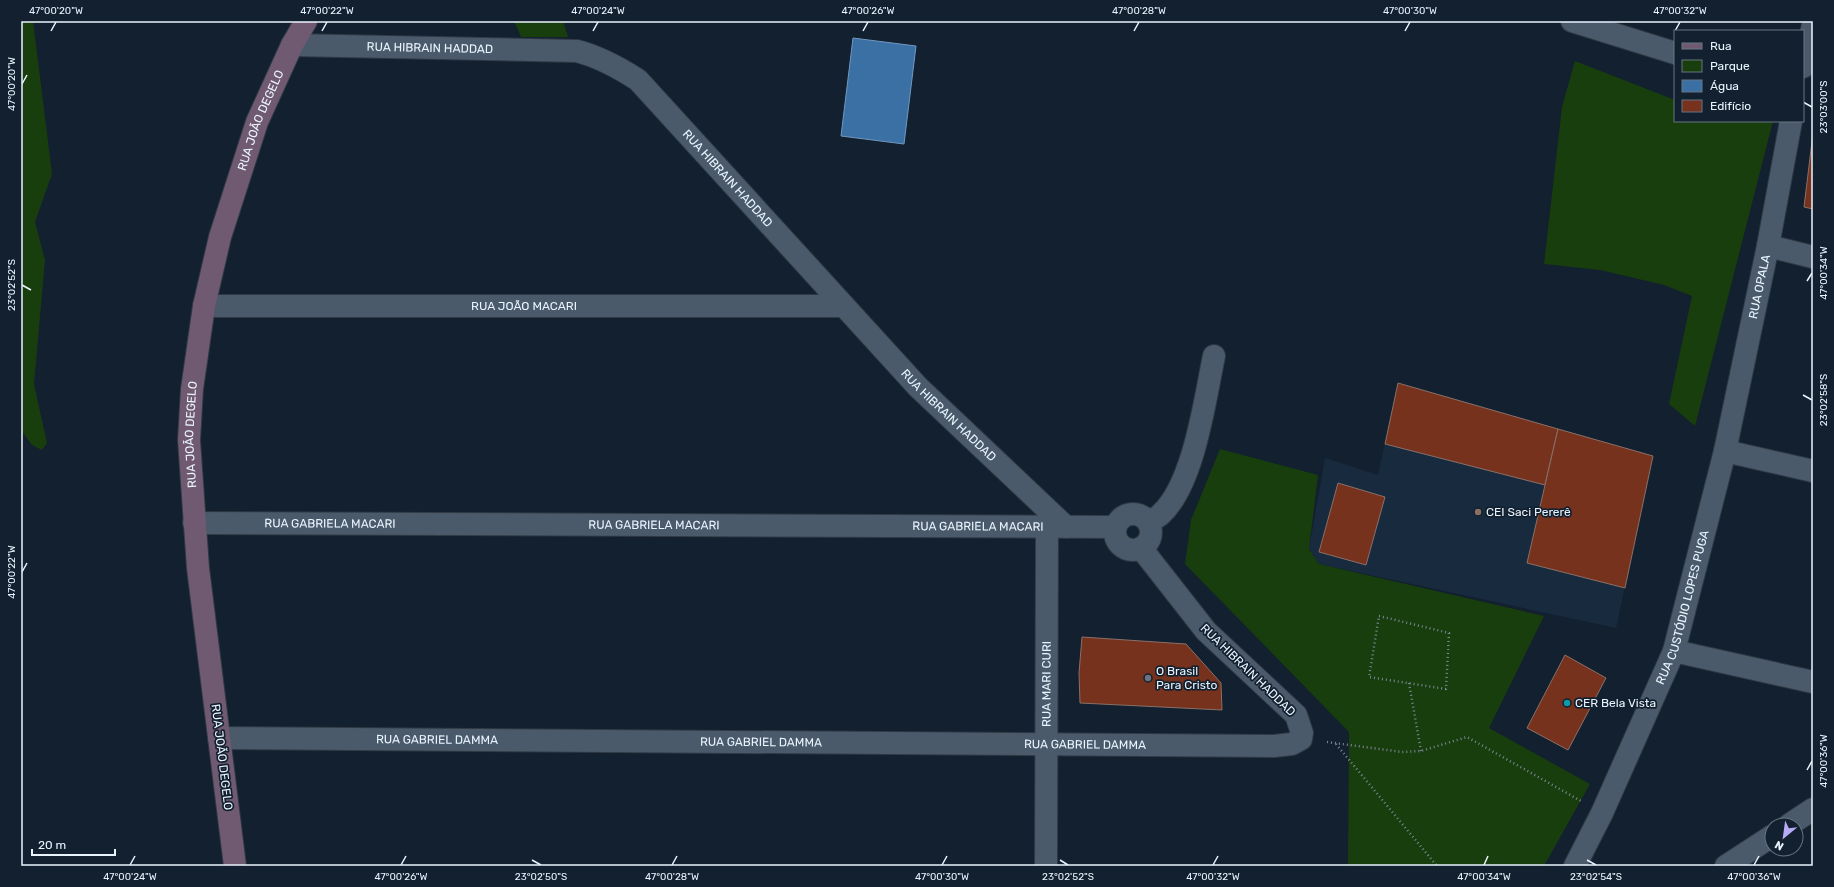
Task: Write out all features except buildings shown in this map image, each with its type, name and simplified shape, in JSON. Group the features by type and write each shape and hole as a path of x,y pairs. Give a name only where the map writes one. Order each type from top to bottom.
{"street":[{"name":"RUA JOÃO DEGELO","path":"235,866 198,568 189,440 192,389 204,306 220,237 257,122 292,45 306,21"},
{"path":"1572,21 1603,27 1674,53"},
{"path":"1804,62 1813,25"},
{"name":"RUA HIBRAIN HADDAD","path":"292,45 577,51 600,58 617,66 638,80 918,387 1056,527"},
{"name":"RUA OPALA","path":"1725,451 1768,246 1792,122"},
{"path":"1768,246 1813,257"},
{"name":"RUA JOÃO MACARI","path":"204,306 843,306"},
{"path":"1148,521 1161,515 1180,488 1193,453 1214,356"},
{"path":"1725,451 1813,471"},
{"name":"RUA CUSTÓDIO LOPES PUGA","path":"1575,866 1602,813 1674,651 1725,451"},
{"path":"1126,514 1138,514 1148,521 1150,527 1149,539 1141,548 1135,550 1124,547 1116,539 1115,527 1121,517 1126,514"},
{"name":"RUA GABRIELA MACARI","path":"194,523 1115,527"},
{"name":"RUA MARI CURI","path":"1046,866 1048,745 1056,527"},
{"name":"RUA HIBRAIN HADDAD","path":"1141,548 1206,631 1296,715 1302,733 1301,739"},
{"path":"1674,651 1813,682"},
{"name":"RUA GABRIEL DAMMA","path":"219,738 1274,746 1292,744 1301,739"},
{"path":"1801,817 1813,809"},
{"path":"1726,866 1764,841"}],"path":[{"path":"1379,616 1449,633 1446,689 1409,683 1369,677 1379,616"},
{"path":"1409,683 1421,751"},
{"path":"1301,739 1402,752 1421,751 1467,737 1602,813"},
{"path":"1336,744 1437,866"}],"shaded area":[{"name":"CEI Saci Pererê","path":"1398,383 1653,456 1616,628 1319,564 1309,549 1325,458 1378,475"}],"green space":[{"path":"21,21 33,21 52,174 35,222 45,260 34,384 47,443 42,450 32,445 21,430"},
{"path":"514,21 563,21 568,37 521,37"},
{"path":"1575,61 1674,100 1674,122 1773,122 1695,426 1669,404 1692,296 1664,285 1600,270 1544,264 1562,107"},
{"path":"1220,449 1318,475 1309,549 1319,564 1544,616 1489,728 1590,784 1544,866 1348,866 1349,732 1185,564 1191,520"}],"water":[{"path":"853,38 916,46 904,144 841,136"}],"place":[{"name":"CEI Saci Pererê","path":"1478,512"},
{"name":"O Brasil Para Cristo","path":"1148,678"},
{"name":"CER Bela Vista","path":"1567,703"}]}
